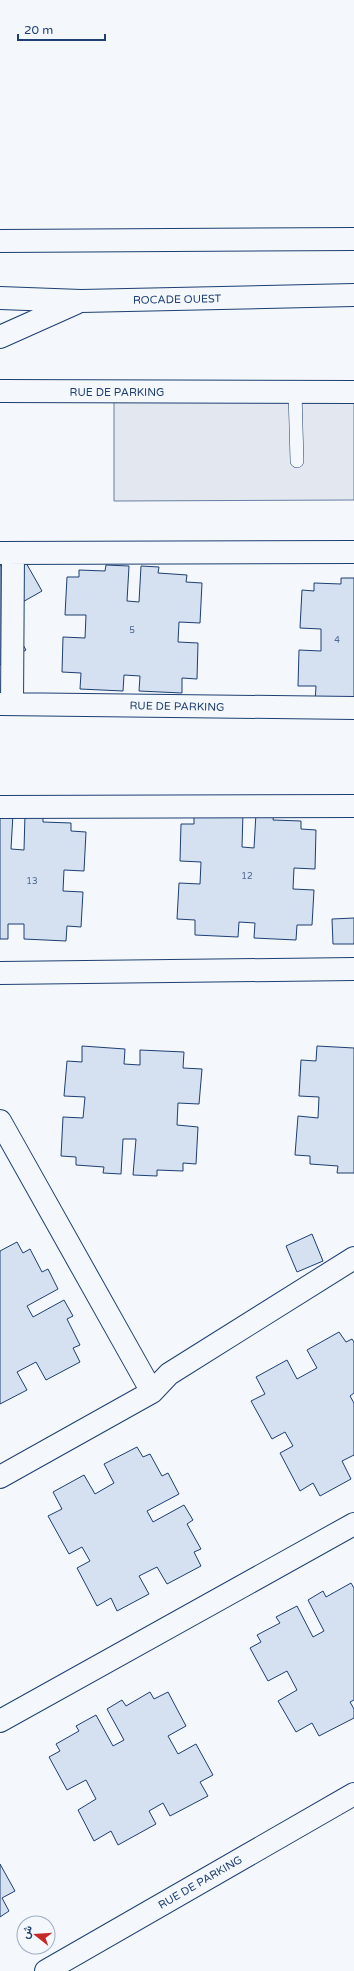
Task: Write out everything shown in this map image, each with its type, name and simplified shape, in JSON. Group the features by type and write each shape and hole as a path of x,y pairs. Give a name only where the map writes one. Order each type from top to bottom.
{"main road":[{"path":"0,241 354,239"},
{"name":"ROCADE OUEST","path":"0,298 81,301 354,295"},
{"path":"0,337 81,301"},
{"name":"RUE DE PARKING","path":"0,391 354,392"},
{"path":"6,704 6,553 354,552"},
{"name":"RUE DE PARKING","path":"6,704 354,708"},
{"path":"0,807 354,806"},
{"path":"0,973 354,969"},
{"path":"0,1121 152,1392"},
{"path":"0,1477 152,1392 169,1374 354,1258"},
{"path":"0,1721 354,1524"},
{"name":"RUE DE PARKING","path":"46,1971 354,1794"}],"lane":[{"path":"295,392 297,461"}],"shaded area":[{"path":"354,387 354,500 114,501 114,388"}],"building":[{"path":"21,554 42,591 12,608 9,621 26,650 0,665 0,566"},
{"path":"106,565 129,566 127,601 139,602 141,566 159,567 158,573 187,575 186,582 202,583 200,623 179,622 178,642 198,643 197,679 182,678 182,693 139,691 140,676 124,675 123,691 80,689 81,673 62,672 63,637 85,638 86,615 65,615 67,577 79,577 79,570 105,571"},
{"path":"341,578 354,578 354,704 315,702 316,686 298,686 299,650 321,651 321,629 300,628 302,590 314,591 314,583 341,584"},
{"path":"243,812 242,847 254,848 256,813 274,813 273,820 301,821 301,829 316,830 315,869 294,868 293,889 314,890 312,925 297,925 296,940 254,938 255,923 239,922 238,937 195,935 195,920 177,919 179,883 200,884 201,862 180,861 181,824 194,824 194,816"},
{"path":"0,813 13,814 11,849 24,850 25,814 43,815 43,822 71,823 71,831 86,832 84,871 64,870 63,891 83,892 81,927 67,926 66,941 24,939 24,924 8,924 8,939 0,939"},
{"path":"354,918 354,944 333,944 332,919"},
{"path":"82,1046 125,1049 124,1064 140,1065 140,1050 184,1052 183,1068 202,1069 199,1104 178,1103 177,1125 198,1127 196,1164 183,1163 183,1171 157,1170 157,1176 133,1175 136,1139 123,1139 121,1174 103,1173 104,1167 76,1165 76,1157 61,1156 63,1117 83,1118 85,1097 64,1096 67,1061 82,1062"},
{"path":"317,1046 354,1048 354,1173 337,1173 338,1166 310,1164 310,1156 295,1155 298,1116 318,1118 319,1097 299,1096 301,1060 316,1061"},
{"path":"312,1234 323,1261 297,1272 286,1246"},
{"path":"17,1242 23,1253 30,1249 42,1272 48,1269 58,1289 27,1306 33,1317 64,1300 73,1316 67,1319 80,1345 73,1348 80,1362 46,1380 36,1362 17,1372 27,1390 0,1404 0,1251"},
{"path":"339,1332 346,1342 352,1339 354,1342 354,1393 350,1396 354,1403 354,1455 342,1461 351,1479 320,1496 313,1483 300,1491 280,1453 293,1446 285,1432 272,1439 251,1401 265,1394 256,1377 287,1360 297,1379 317,1368 307,1350"},
{"path":"137,1447 143,1457 150,1454 162,1476 168,1473 179,1494 147,1511 153,1522 184,1505 193,1520 187,1524 201,1549 194,1552 201,1566 167,1584 157,1567 139,1576 149,1594 117,1611 111,1598 97,1606 77,1568 90,1561 82,1547 69,1554 48,1516 62,1509 53,1492 84,1475 95,1494 114,1483 104,1464"},
{"path":"351,1583 354,1588 354,1700 350,1702 354,1709 354,1718 319,1736 312,1723 296,1732 278,1701 297,1690 287,1671 268,1681 250,1648 261,1642 257,1635 280,1623 276,1617 297,1606 313,1637 324,1631 308,1600 323,1591 326,1597"},
{"path":"150,1692 154,1699 168,1692 186,1726 168,1736 178,1754 196,1744 213,1775 200,1782 208,1796 170,1816 163,1803 149,1811 156,1824 118,1845 111,1831 94,1841 78,1810 96,1799 86,1780 67,1790 49,1757 60,1751 56,1744 79,1731 76,1726 96,1715 113,1746 124,1740 107,1709 122,1700 126,1706"},
{"path":"0,1864 15,1891 2,1898 9,1911 0,1917"}]}
